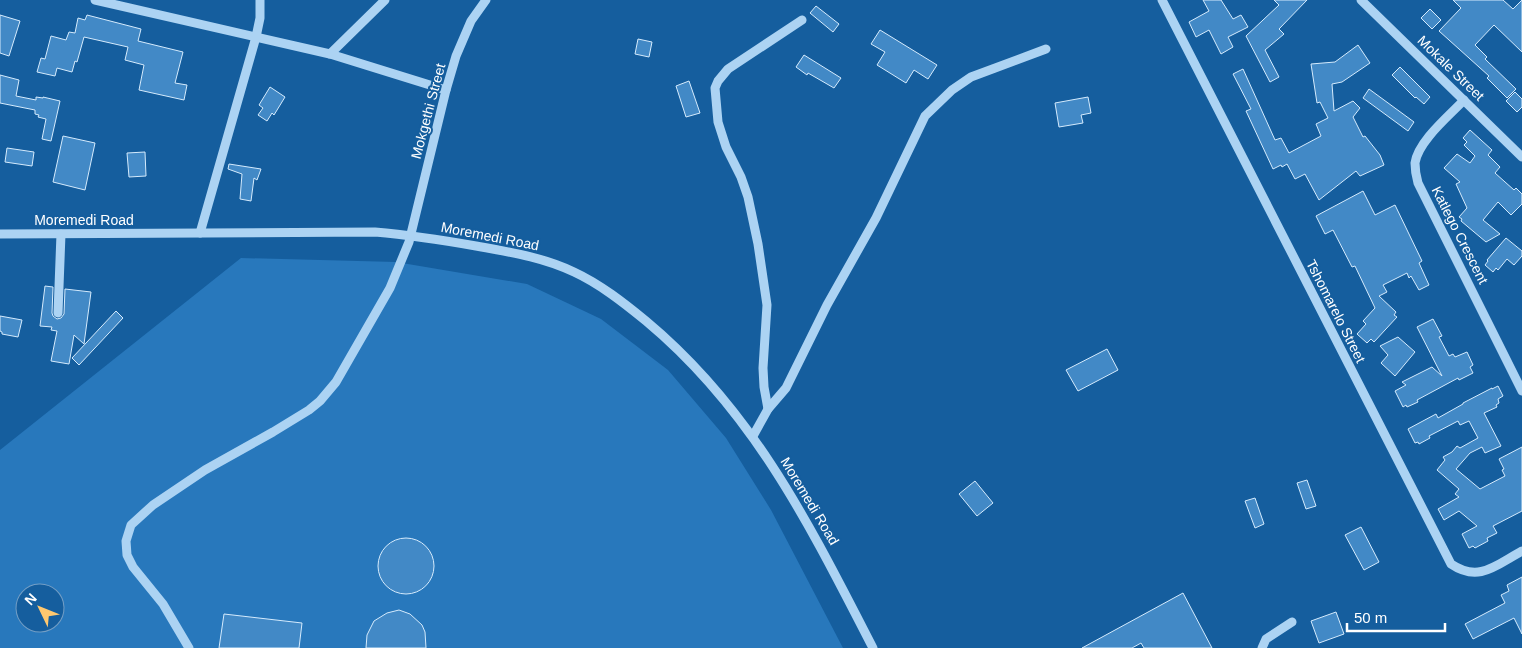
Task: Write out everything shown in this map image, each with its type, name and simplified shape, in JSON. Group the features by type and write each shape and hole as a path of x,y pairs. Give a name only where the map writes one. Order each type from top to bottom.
{"street":[{"path":"95,0 330,54 446,90"},
{"path":"200,233 256,37 260,18 260,0"},
{"path":"330,54 385,0"},
{"name":"Mokgethi Street","path":"189,648 162,604 133,567 127,555 126,542 131,526 153,505 173,490 273,432 320,401 336,382 390,288 410,235 456,56 471,21 486,0"},
{"name":"Tshomarelo Street","path":"1162,0 1451,564 1461,570 1481,573 1522,551"},
{"name":"Mokale Street","path":"1361,0 1522,157"},
{"path":"768,409 763,368 767,305 758,244 748,197 741,177 726,147 718,122 715,88 728,69 802,20"},
{"path":"753,436 768,409 786,388 827,305 876,218 925,116 952,90 971,77 1046,49"},
{"name":"Katlego Crescent","path":"1464,100 1427,139 1418,153 1415,163 1416,174 1421,189 1522,391"},
{"name":"Moremedi Road","path":"0,234 374,232 410,235 533,256 574,272 625,304 689,360 753,436 782,479 813,531 873,648"},
{"path":"58,314 61,234"},
{"path":"1262,648 1266,639 1292,622"}],"shaded area":[{"path":"241,258 396,262 527,284 601,319 668,370 726,438 771,510 843,648 0,648 0,450"}],"building":[{"path":"1203,0 1221,0 1233,19 1241,15 1248,27 1228,37 1233,47 1221,54 1209,30 1196,37 1189,22 1209,11"},
{"path":"1274,0 1307,0 1279,29 1284,34 1265,50 1279,77 1270,82 1246,36 1279,5"},
{"path":"1453,0 1503,0 1513,9 1522,0 1522,52 1494,25 1475,45 1487,57 1485,59 1516,89 1507,98 1487,78 1489,76 1439,31 1461,8"},
{"path":"816,6 839,24 833,32 810,13"},
{"path":"1430,9 1441,20 1432,29 1421,18"},
{"path":"0,15 20,21 9,56 0,53"},
{"path":"87,15 141,29 138,41 183,52 175,83 187,85 184,100 139,90 144,65 125,60 128,47 84,37 72,72 57,68 55,76 37,72 41,58 45,59 51,36 66,40 69,32 75,33 78,18 85,20"},
{"path":"880,30 937,65 928,79 914,70 906,83 877,65 885,52 871,44"},
{"path":"638,39 652,42 649,57 635,54"},
{"path":"1358,45 1370,63 1342,82 1332,84 1334,111 1353,101 1360,108 1353,117 1363,137 1365,136 1380,155 1384,165 1360,176 1356,171 1319,200 1305,174 1295,179 1287,164 1273,169 1246,111 1251,109 1233,74 1243,69 1275,140 1281,138 1289,153 1321,136 1316,124 1328,118 1320,102 1317,103 1311,64 1335,62"},
{"path":"804,55 841,78 834,88 808,73 807,75 796,67"},
{"path":"1400,67 1430,97 1424,104 1415,98 1392,75"},
{"path":"0,75 19,80 16,96 36,100 36,97 43,97 60,101 51,141 42,139 46,119 38,117 39,115 35,114 35,110 0,103"},
{"path":"689,81 700,113 686,117 676,86"},
{"path":"270,87 285,97 274,115 272,113 267,121 258,115 263,108 259,105"},
{"path":"1369,89 1414,122 1408,131 1363,98"},
{"path":"1515,92 1522,99 1522,107 1517,112 1506,101"},
{"path":"1088,97 1091,113 1081,115 1083,123 1059,127 1055,103"},
{"path":"1470,130 1492,150 1488,155 1500,167 1495,173 1514,190 1516,188 1522,194 1522,204 1511,215 1498,202 1483,220 1500,234 1486,242 1461,221 1462,219 1459,217 1467,208 1456,184 1460,182 1444,168 1457,154 1470,163 1475,156 1464,145 1467,142 1463,138"},
{"path":"63,136 95,143 85,190 53,182"},
{"path":"7,148 34,152 32,166 5,162"},
{"path":"145,152 146,176 129,177 127,153"},
{"path":"229,164 261,169 257,180 254,178 251,201 240,199 242,174 228,169"},
{"path":"1363,191 1375,215 1395,205 1422,261 1419,263 1429,285 1419,290 1411,276 1409,278 1407,273 1383,285 1387,292 1379,296 1396,312 1394,315 1397,317 1374,342 1371,339 1367,343 1357,334 1366,324 1363,321 1375,308 1355,266 1352,267 1333,230 1325,234 1316,216"},
{"path":"1506,238 1522,251 1522,256 1514,265 1507,259 1498,270 1496,268 1493,272 1485,265"},
{"path":"45,286 53,287 52,313 57,319 61,318 64,314 65,289 91,292 84,344 74,335 69,364 51,361 57,331 51,330 52,327 40,326"},
{"path":"116,311 123,318 79,365 72,358"},
{"path":"0,316 22,320 18,337 2,334 0,331"},
{"path":"1433,319 1442,336 1439,337 1449,356 1453,354 1455,357 1467,352 1473,365 1470,367 1473,373 1459,380 1458,378 1417,400 1418,402 1403,407 1395,391 1406,385 1402,382 1432,367 1442,376 1417,327"},
{"path":"1398,337 1415,352 1395,376 1381,363 1388,355 1380,346"},
{"path":"1107,349 1118,370 1078,391 1066,370"},
{"path":"1498,386 1503,396 1498,399 1497,407 1484,413 1501,446 1485,453 1482,447 1470,453 1456,469 1480,489 1505,476 1499,459 1522,447 1522,511 1493,526 1497,533 1487,538 1488,541 1475,548 1473,546 1469,548 1462,534 1477,526 1459,511 1444,520 1438,509 1459,497 1455,494 1459,489 1437,470 1445,460 1443,457 1452,452 1457,446 1460,448 1478,438 1469,421 1460,425 1458,421 1429,436 1430,438 1419,444 1418,442 1415,443 1408,429 1436,414 1438,418"},
{"path":"1307,480 1316,506 1306,509 1297,483"},
{"path":"975,481 993,503 977,516 959,494"},
{"path":"1255,498 1264,524 1255,528 1245,501"},
{"path":"1361,527 1379,562 1364,570 1345,535"},
{"path":"400,538 412,538 422,542 430,550 434,566 430,582 422,590 412,594 400,594 390,590 382,582 378,572 378,560 382,550 390,542"},
{"path":"1522,577 1522,634 1514,618 1473,639 1465,624 1505,603 1501,595 1509,591 1507,585"},
{"path":"1183,593 1212,648 1144,648 1141,643 1132,648 1082,648"},
{"path":"399,610 410,614 422,625 425,632 426,648 366,648 367,635 374,621 387,613"},
{"path":"1336,612 1344,634 1319,643 1311,621"},
{"path":"224,614 302,623 299,648 219,648"}]}
